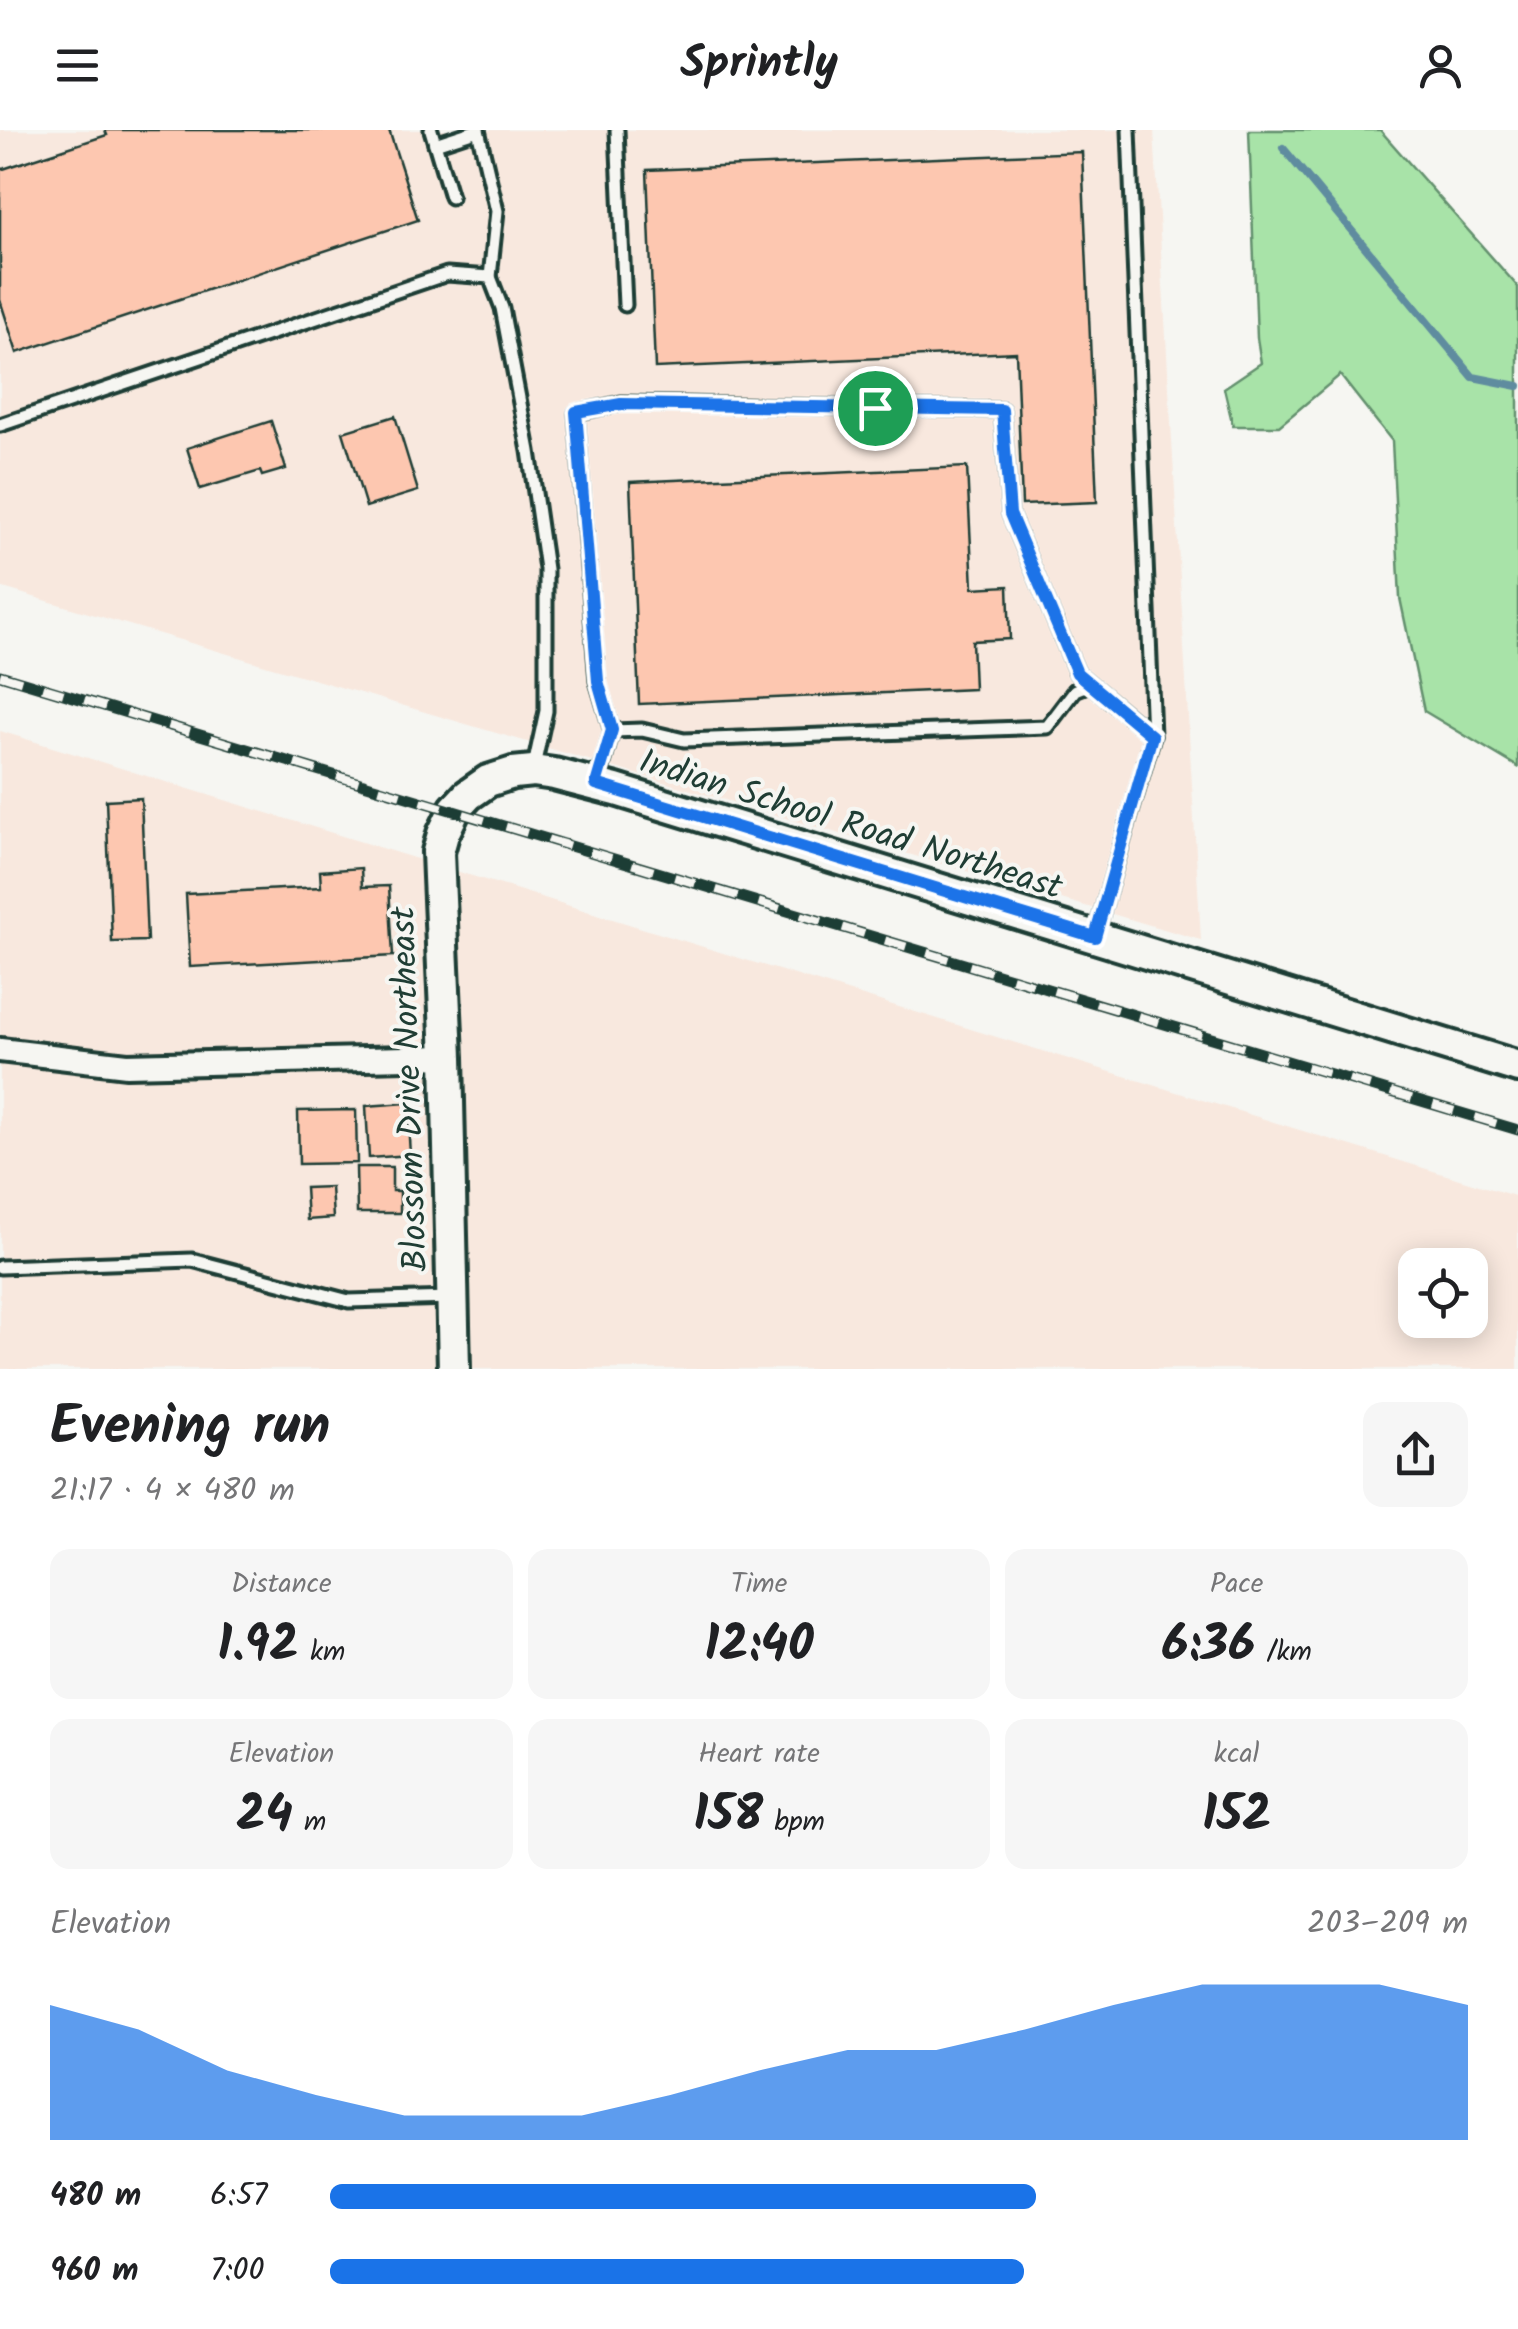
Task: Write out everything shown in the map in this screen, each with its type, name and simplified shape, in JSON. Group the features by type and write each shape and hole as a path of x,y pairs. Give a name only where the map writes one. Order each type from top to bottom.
{"street":[{"name":"Indian School Road Northeast","path":"455,809 488,781 532,771 596,784 1518,1067"},
{"name":"Blossom Drive Northeast","path":"454,1369 438,852 455,809"},
{"path":"0,1050 127,1065 447,1057"}],"lane":[{"path":"431,130 451,197"},
{"path":"435,144 478,130 496,211 490,277 506,326 546,569 546,712 532,771"},
{"path":"616,130 625,305"},
{"path":"1095,937 1152,736 1130,130"},
{"path":"0,425 447,274 490,277"},
{"path":"596,784 612,730 598,681 576,412 621,404 1002,410 1010,514 1077,673 1152,736"},
{"path":"612,730 642,730 684,740 1047,727 1075,690 1090,684"},
{"path":"0,1267 192,1260 349,1300 452,1298"}],"shaded area":[{"path":"0,130 1154,130 1201,940 0,587"},
{"path":"0,731 1518,1197 1518,1369 0,1369"}],"green space":[{"path":"1249,130 1380,130 1518,287 1518,767 1424,711 1400,598 1392,441 1340,375 1279,426 1233,426 1224,388 1261,363"}],"building":[{"path":"105,130 389,130 418,220 17,353 0,300 0,170 107,135"},
{"path":"1082,152 1097,502 1022,505 1016,352 655,368 647,170"},
{"path":"395,416 418,491 366,507 343,432"},
{"path":"271,421 286,469 262,476 260,471 200,489 187,448"},
{"path":"967,467 973,588 1008,586 1010,639 972,641 974,689 639,704 630,482"},
{"path":"141,798 147,941 112,942 106,800"},
{"path":"361,868 362,887 389,886 393,956 190,967 186,894 321,887 320,871"},
{"path":"407,1103 410,1155 369,1158 366,1106"},
{"path":"356,1110 357,1163 299,1164 298,1111"},
{"path":"356,1167 392,1167 392,1191 400,1191 400,1213 357,1213"},
{"path":"331,1187 333,1218 307,1220 305,1188"}],"waterway":[{"path":"1283,148 1473,377 1518,386"}],"railway":[{"path":"0,675 1518,1130"}],"route":[{"path":"621,404 875,408 1002,410 1010,514 1077,673 1152,736 1095,937 596,784 612,730 598,681 576,412 621,404"}]}
